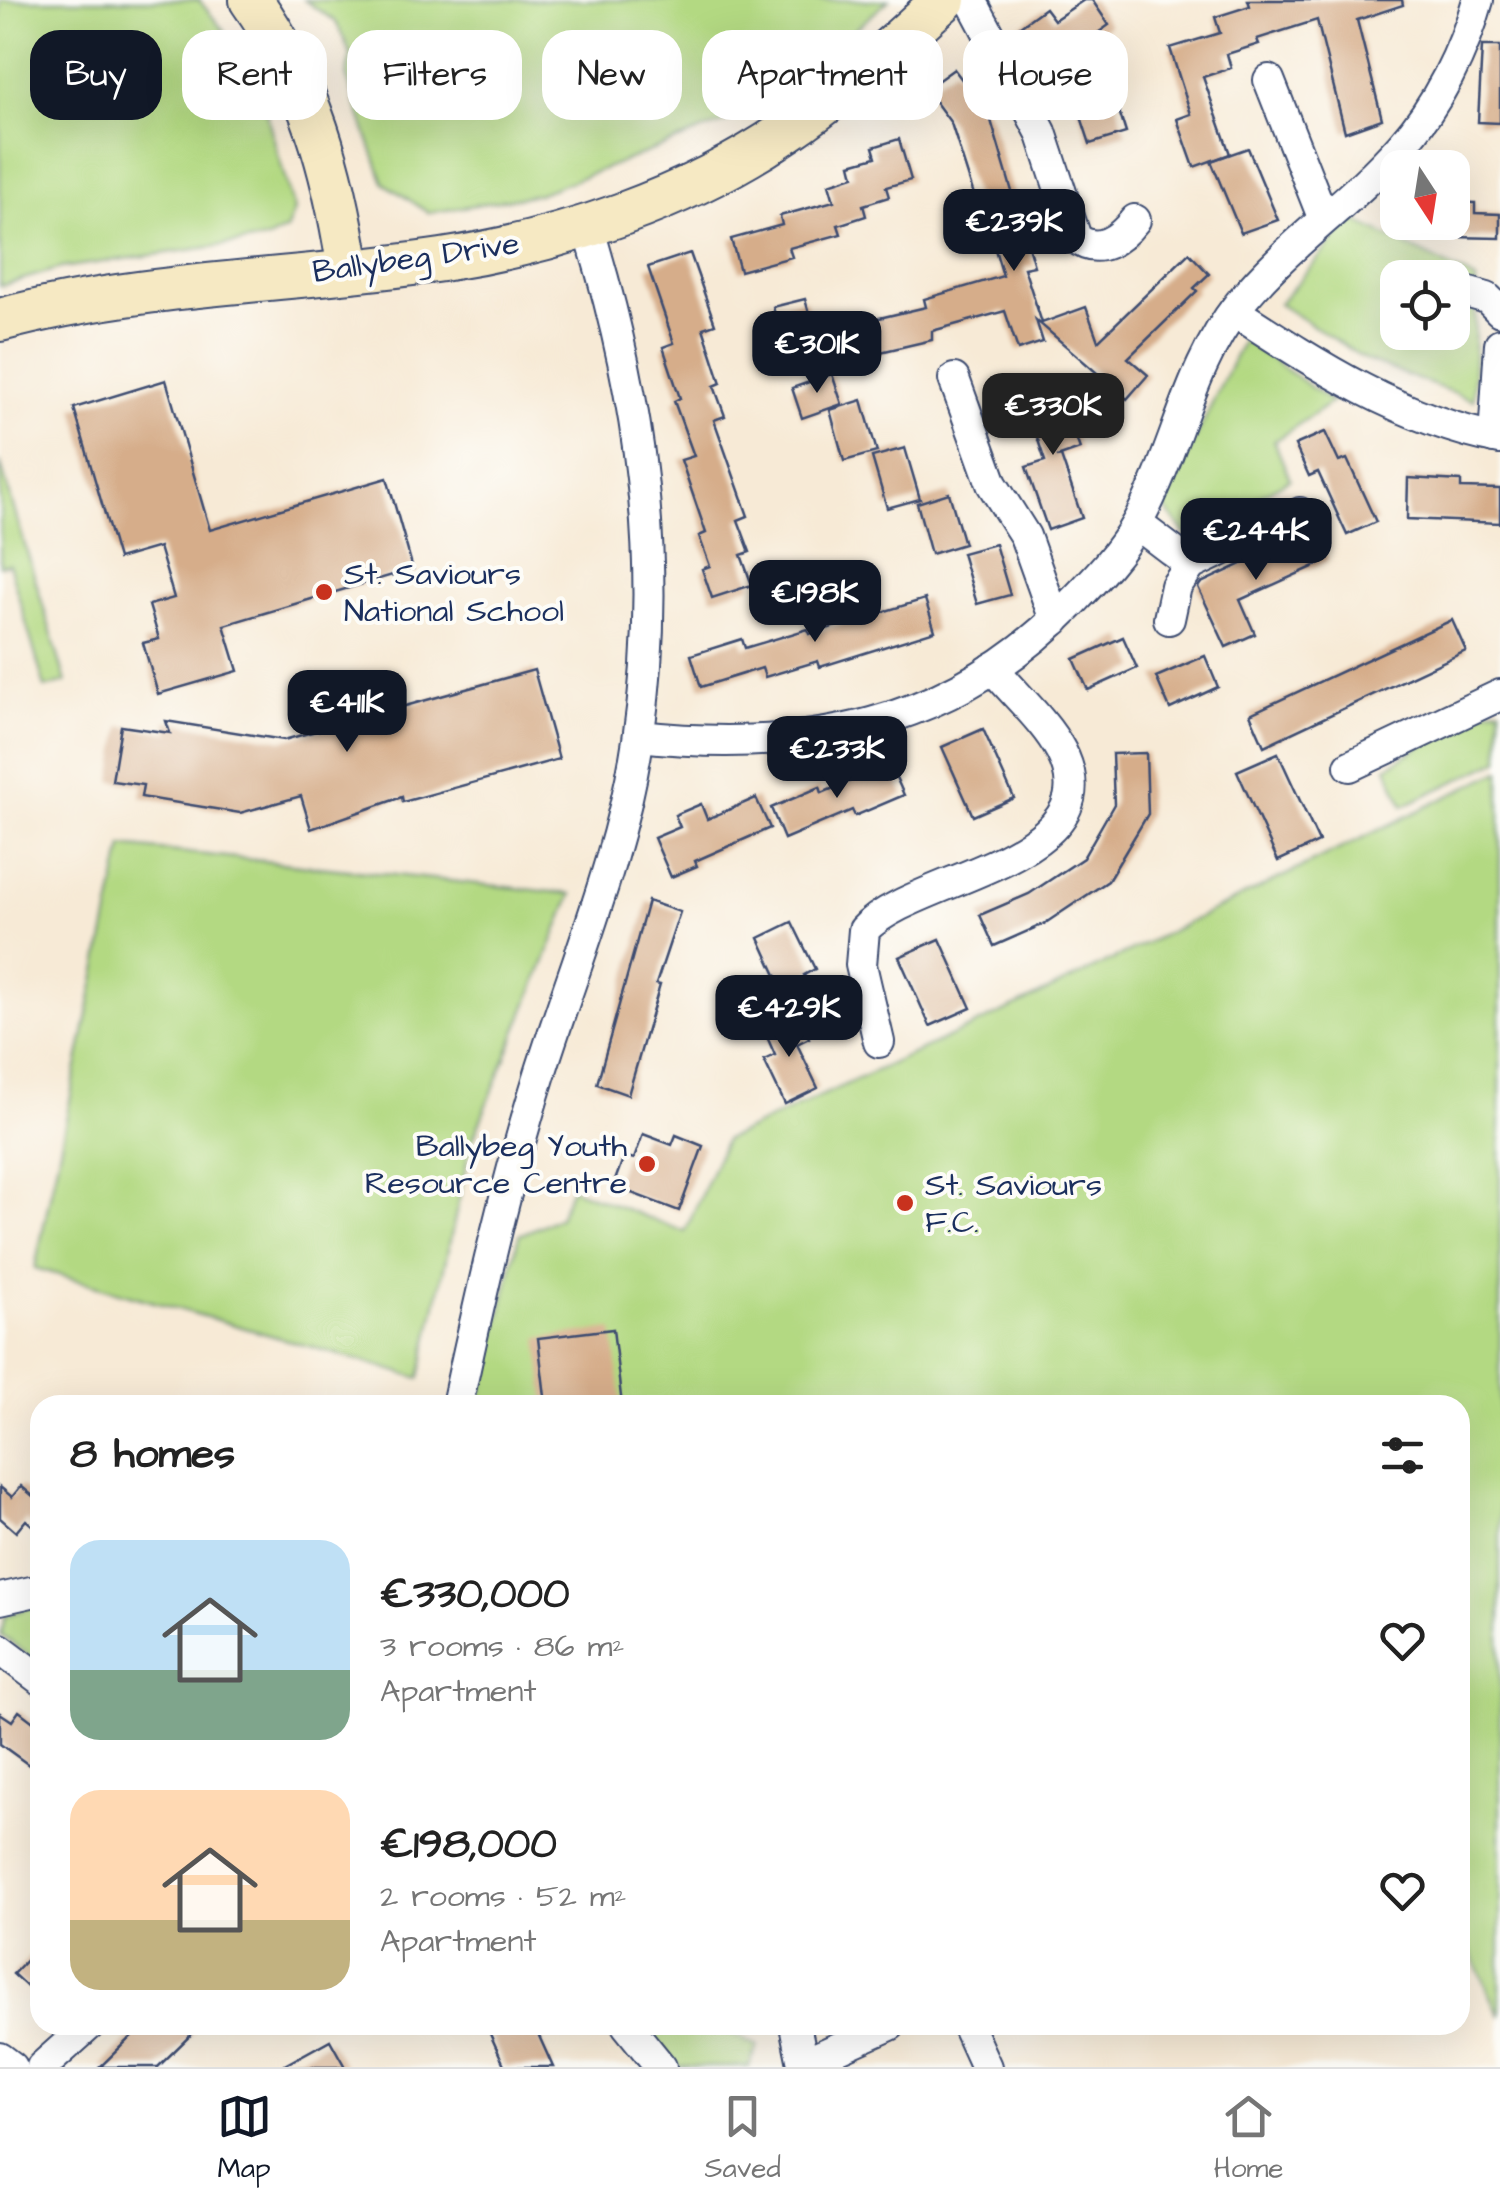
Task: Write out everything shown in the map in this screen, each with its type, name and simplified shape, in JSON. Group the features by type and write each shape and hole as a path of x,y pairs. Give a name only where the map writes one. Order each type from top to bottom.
{"street":[{"path":"251,0 289,59 313,110 350,270"},
{"name":"Ballybeg Drive","path":"0,320 138,291 481,253 587,224 706,176 785,133 944,0"},
{"path":"971,0 1041,132 1076,238 1090,246 1108,244 1135,220"},
{"path":"639,736 763,742 850,730 926,704 994,668 1055,620 1098,576 1137,524 1200,372 1234,311 1269,269 1412,132 1485,11"},
{"path":"1269,80 1323,217"},
{"path":"458,1395 510,1178 612,855 639,736 650,612 644,472 622,346 587,224"},
{"path":"1470,293 1487,298 1500,311"},
{"path":"1234,311 1368,393 1435,421 1497,438 1500,344"},
{"path":"954,380 992,484 1025,536 1055,620"},
{"path":"1169,620 1176,586 1191,565 1300,513"},
{"path":"1137,524 1191,565"},
{"path":"878,1042 861,965 864,930 890,910 1040,840 1059,820 1069,798 1068,772 1059,748 994,668"},
{"path":"1350,766 1500,694"},
{"path":"0,1599 30,1592"},
{"path":"0,1649 30,1672"},
{"path":"42,2067 78,2035"},
{"path":"635,2035 661,2067"},
{"path":"795,2035 800,2066 868,2035"},
{"path":"971,2035 986,2067"},
{"path":"0,2058 12,2067"}],"green space":[{"path":"0,0 199,0 223,30 182,30 182,120 268,120 294,210 287,229 268,239 61,268 0,286"},
{"path":"304,0 889,0 855,30 702,30 702,120 731,120 538,194 429,213 384,183 362,120 522,120 522,30 347,30 347,46 336,22"},
{"path":"1352,219 1380,233 1380,240 1395,240 1435,260 1380,260 1380,350 1470,350 1470,277 1476,280 1473,400 1366,360 1279,304"},
{"path":"1243,339 1332,402 1274,441 1290,479 1188,537 1163,506"},
{"path":"0,462 66,682 45,688 9,564 0,566"},
{"path":"1500,707 1500,760 1403,806 1387,767 1476,712"},
{"path":"1500,771 1500,2016 1470,1951 1470,1395 481,1395 519,1235 559,1218 571,1188 685,1232 725,1140 1021,1004"},
{"path":"123,846 572,894 471,1144 420,1378 35,1268"},
{"path":"30,1607 30,1657 1,1635 5,1616"},
{"path":"648,2035 734,2035 758,2046 749,2067 674,2067"}],"building":[{"path":"1084,0 1092,0 1109,25 1102,30 1016,29 1045,8 1054,20"},
{"path":"1248,0 1402,0 1403,5 1357,20 1382,119 1345,132 1317,20 1257,39 1259,44 1227,54 1231,68 1203,77 1230,154 1194,167 1177,119 1191,114 1170,48 1220,33 1215,17 1250,6"},
{"path":"1482,46 1500,46 1500,123 1478,122"},
{"path":"954,69 963,81 963,120 991,120 1034,266 1024,268 1042,323 1086,307 1098,341 1189,253 1209,274 1194,288 1197,291 1128,358 1148,375 1127,399 1036,320 1043,342 1018,350 1005,311 932,331 932,340 829,364 820,332 926,307 924,299 1003,276 979,196 975,198 951,123 943,112 943,77"},
{"path":"1082,120 1122,120 1126,133 1090,144"},
{"path":"899,139 911,180 886,187 889,197 863,205 866,216 838,225 841,234 789,248 792,257 740,271 731,239 782,225 780,216 834,201 829,184 854,176 851,164 876,157 873,147"},
{"path":"1248,148 1278,220 1241,233 1211,161"},
{"path":"1470,203 1475,203 1475,213 1500,214 1500,238 1470,237"},
{"path":"690,253 715,324 703,328 721,383 714,386 725,416 714,420 748,516 738,520 750,552 741,555 752,585 712,598 702,569 710,566 699,536 706,533 681,460 694,456 674,401 680,398 663,347 674,343 648,267"},
{"path":"805,299 812,324 780,332 773,307"},
{"path":"832,374 842,404 802,418 792,388"},
{"path":"166,380 210,530 387,478 413,569 224,625 238,671 158,694 143,643 159,639 149,605 174,598 159,547 118,559 74,408"},
{"path":"1058,386 1080,449 1057,457 1061,456 1082,518 1048,530 1026,467 1045,461 1024,398"},
{"path":"862,400 877,452 844,461 830,410"},
{"path":"1325,432 1339,462 1347,459 1376,522 1347,535 1318,472 1309,476 1295,445"},
{"path":"905,448 920,499 887,508 872,457"},
{"path":"1408,478 1461,481 1461,488 1500,489 1500,523 1407,519"},
{"path":"949,493 964,544 931,554 917,503"},
{"path":"1315,530 1328,560 1240,600 1255,634 1226,647 1198,587 1201,583"},
{"path":"995,544 1010,595 977,604 962,553"},
{"path":"925,599 935,631 820,667 818,661 765,677 762,668 701,687 691,655 742,639 745,648 808,629 810,634"},
{"path":"1452,620 1466,651 1264,746 1250,714"},
{"path":"1123,637 1137,668 1088,690 1074,659"},
{"path":"1205,656 1218,687 1170,709 1156,677"},
{"path":"534,670 559,759 403,802 402,797 311,829 301,796 240,813 141,797 143,785 112,781 121,726 170,733 166,721 284,740"},
{"path":"983,729 1014,798 973,816 942,747"},
{"path":"1146,753 1148,814 1108,881 1044,924 994,946 980,915 1029,894 1083,858 1114,804 1112,754"},
{"path":"1278,753 1319,842 1278,861 1237,771"},
{"path":"890,764 904,795 855,816 852,810 784,839 771,808 820,787 822,793"},
{"path":"756,798 770,828 695,861 697,866 671,877 654,838 680,827 675,815 701,804 707,819"},
{"path":"648,901 680,912 656,984 660,985 628,1095 597,1084"},
{"path":"792,922 815,969 804,975 815,999 782,1015 770,991 781,986 759,938"},
{"path":"940,939 971,1008 930,1026 899,957"},
{"path":"798,1014 809,1038 797,1044 818,1088 785,1104 764,1060 775,1055 764,1030"},
{"path":"643,1134 672,1145 676,1135 703,1146 679,1211 613,1186 624,1156 634,1159"},
{"path":"613,1329 621,1395 545,1395 538,1338"},
{"path":"21,1486 30,1494 30,1523 26,1520 16,1532 0,1518 0,1487 12,1497"},
{"path":"19,1711 30,1719 30,1766 0,1744 0,1713 12,1721"},
{"path":"30,1956 30,1990 13,1974"},
{"path":"133,2035 191,2035 158,2067 100,2067"},
{"path":"491,2035 539,2035 553,2067 505,2067"},
{"path":"330,2040 345,2067 281,2067"}],"place":[{"name":"St. Saviours National School","path":"324,592"},
{"name":"Ballybeg Youth Resource Centre","path":"647,1164"},
{"name":"St. Saviours F.C.","path":"905,1203"}]}
